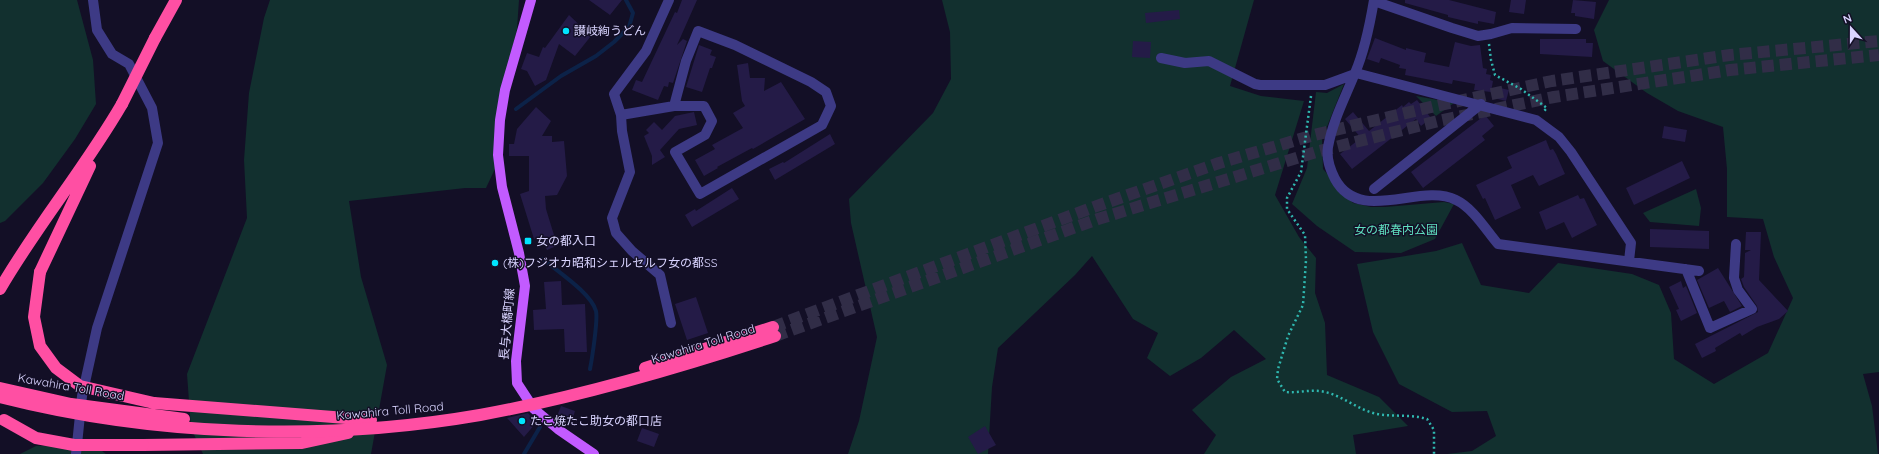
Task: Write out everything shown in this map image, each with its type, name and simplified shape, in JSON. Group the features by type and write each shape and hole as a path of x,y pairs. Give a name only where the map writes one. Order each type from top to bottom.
{"highway":[{"path":"0,288 22,252 68,187 122,104 176,0"},
{"path":"110,123 40,272 34,317 40,346 56,368 80,386 154,403 368,424"},
{"name":"Kawahira Toll Road","path":"0,397 69,413 174,426 251,430 368,424 478,407 576,387 774,331"},
{"name":"Kawahira Toll Road","path":"0,388 71,404 174,418 244,423 368,424"},
{"path":"2,417 36,438 74,445 302,444 368,424"}],"main road":[{"name":"長与大橋町線","path":"531,0 505,90 500,120 498,155 502,187 519,253 524,286 516,361 517,383 534,409 559,430 594,454"}],"street":[{"path":"76,454 82,396 97,328 158,142 152,108 129,64 112,54 97,30 93,0"},
{"path":"669,0 646,51 614,94 621,115 622,131 630,172 612,218 616,233 632,251 660,275 672,323"},
{"path":"1576,29 1512,28 1488,35 1478,36 1374,0 1367,34 1355,73 1336,116 1328,149 1328,166 1339,186 1357,199 1381,201 1443,196 1456,200 1467,208 1498,244 1699,271"},
{"path":"621,115 674,106 704,106 712,121 705,135 675,152 700,194 822,125 831,106 826,92 811,82 735,45 698,31 686,62 674,106"},
{"path":"1161,58 1185,64 1209,61 1255,84 1325,85 1355,73 1481,104 1536,120 1558,137 1571,152 1631,243 1629,261"},
{"path":"1374,188 1481,104"},
{"path":"1686,270 1710,328 1752,309 1738,290 1734,278 1736,244"}],"path":[{"path":"1488,35 1491,60 1495,75 1521,89 1547,108 1536,120"},
{"path":"1313,85 1301,172 1287,198 1287,209 1305,235 1306,260 1303,305 1288,336 1278,369 1278,379 1285,392 1298,393 1320,391 1377,414 1415,416 1427,419 1434,430 1434,454"}],"green space":[{"path":"0,0 77,0 93,60 96,104 75,139 43,183 5,221 0,223"},
{"path":"270,0 519,0 517,29 499,104 500,158 486,188 465,188 349,201 361,277 387,365 371,454 203,454 191,428 187,374 247,218 244,160 249,93 264,18"},
{"path":"942,0 1254,0 1230,86 1261,96 1304,101 1275,195 1299,237 1316,258 1315,293 1325,323 1327,375 1379,397 1408,426 1353,435 1356,454 1204,454 1216,435 1192,410 1231,377 1266,359 1234,330 1201,358 1170,376 1147,358 1158,333 1133,319 1092,256 1075,275 998,348 992,387 988,454 848,454 859,421 877,337 851,223 849,199 933,113 951,79 950,32"},
{"path":"1609,0 1879,0 1879,372 1863,374 1872,406 1878,454 1447,454 1472,451 1496,436 1487,411 1452,412 1399,384 1373,332 1357,264 1436,251 1462,243 1481,285 1529,293 1558,263 1632,274 1659,285 1671,313 1674,359 1714,384 1768,353 1793,298 1774,257 1763,219 1727,217 1727,169 1723,127 1678,111 1647,93 1603,61 1594,30"},
{"name":"女の都春内公園","path":"1344,84 1322,139 1323,169 1353,203 1371,207 1444,202 1454,204 1435,239 1401,253 1355,252 1317,226 1292,204 1307,168 1316,92 1327,93"},
{"path":"1416,96 1454,103 1436,116"},
{"path":"1696,189 1701,208 1699,226 1650,222 1643,213"},
{"path":"94,445 106,454 20,454 36,446"}],"building":[{"path":"589,0 622,0 610,15"},
{"path":"682,0 697,0 677,45 683,39 687,41 673,83 669,82 668,87 664,86 658,100 632,90 636,80 642,82 675,12 677,13"},
{"path":"1405,0 1449,0 1496,12 1494,24 1478,21 1478,24 1448,17 1448,15 1405,3"},
{"path":"1511,0 1526,0 1524,14 1509,12"},
{"path":"1573,0 1596,2 1594,19 1575,16 1575,13 1571,13"},
{"path":"1179,10 1180,19 1146,23 1145,13"},
{"path":"569,15 591,36 575,56 559,44 546,80 535,86 527,71 521,69 527,53 539,57 543,47 545,48"},
{"path":"1375,38 1406,50 1406,48 1426,53 1424,62 1449,67 1455,42 1471,46 1480,45 1483,68 1487,69 1486,74 1491,75 1490,80 1493,81 1491,92 1474,90 1475,84 1453,80 1452,84 1405,75 1406,69 1399,68 1400,65 1381,58 1379,63 1367,59"},
{"path":"1540,39 1586,39 1586,43 1593,43 1592,57 1540,54"},
{"path":"1133,41 1151,42 1150,58 1132,57"},
{"path":"699,45 712,50 710,55 716,57 712,68 710,68 702,92 686,87"},
{"path":"748,63 750,78 765,78 764,91 781,82 805,119 753,149 752,148 717,167 718,168 704,176 695,160 715,149 712,145 743,128 733,113 745,106 742,101 737,65"},
{"path":"1496,87 1509,90 1506,101 1494,98"},
{"path":"1417,100 1431,118 1421,126 1416,119 1352,169 1340,154 1361,138 1345,119 1353,112 1369,131 1402,105 1403,107 1409,102 1411,104"},
{"path":"536,107 551,121 542,136 552,136 552,142 564,141 567,176 557,195 545,196 546,209 554,235 559,245 547,250 541,237 534,239 520,194 529,191 529,156 509,156 509,144 514,144 517,129"},
{"path":"694,112 697,125 679,129 660,150 665,157 652,165 652,156 644,136 649,133 646,130 654,122 662,130 675,116"},
{"path":"1485,115 1494,126 1482,136 1485,140 1423,188 1411,172"},
{"path":"1664,126 1687,130 1685,142 1662,138"},
{"path":"830,134 835,144 775,180 769,169 783,162 784,163"},
{"path":"1546,140 1550,150 1553,149 1556,154 1565,174 1539,186 1533,175 1511,185 1521,208 1495,220 1485,198 1483,199 1476,185 1512,168 1507,157"},
{"path":"1682,161 1690,178 1634,205 1626,188"},
{"path":"732,188 739,199 692,227 685,215 695,209 696,211"},
{"path":"1578,195 1580,199 1584,198 1597,225 1572,238 1564,222 1546,230 1539,212"},
{"path":"1650,229 1709,231 1709,249 1650,247"},
{"path":"1746,232 1761,232 1759,280 1788,311 1779,319 1757,327 1742,336 1740,333 1715,348 1716,351 1702,358 1695,344 1758,312 1757,306 1744,287 1741,279 1744,277 1745,253 1751,250 1745,250"},
{"path":"1718,268 1742,306 1730,312 1724,301 1709,308 1697,280"},
{"path":"561,281 562,305 585,304 587,352 565,352 564,329 534,330 533,310 546,309 544,282"},
{"path":"1681,281 1683,288 1686,286 1697,313 1681,321 1676,310 1679,309 1669,287"},
{"path":"696,297 708,333 687,340 675,304"},
{"path":"561,406 575,411 572,421 557,416"},
{"name":"たこ焼たこ助女の都口店","path":"528,413 536,423 524,437 507,418"},
{"path":"985,426 996,445 978,454 968,437"},
{"path":"642,428 659,434 654,447 637,441"}],"waterway":[{"path":"516,109 561,76 596,56 614,42 629,27 633,13 626,0"},
{"path":"543,259 581,290 588,297 596,311 596,331 590,369"},
{"path":"524,454 540,427"}],"tunnel":[{"path":"773,327 1094,207 1219,163 1314,135 1435,106 1552,81 1730,55 1879,41"},
{"path":"775,336 1098,219 1316,152 1438,121 1554,97 1730,70 1879,55"}],"place":[{"name":"讃岐絢うどん","path":"566,31"},
{"name":"女の都入口","path":"528,241"},
{"name":"(株)フジオカ昭和シェルセルフ女の都SS","path":"495,263"},
{"name":"たこ焼たこ助女の都口店","path":"522,421"}]}
